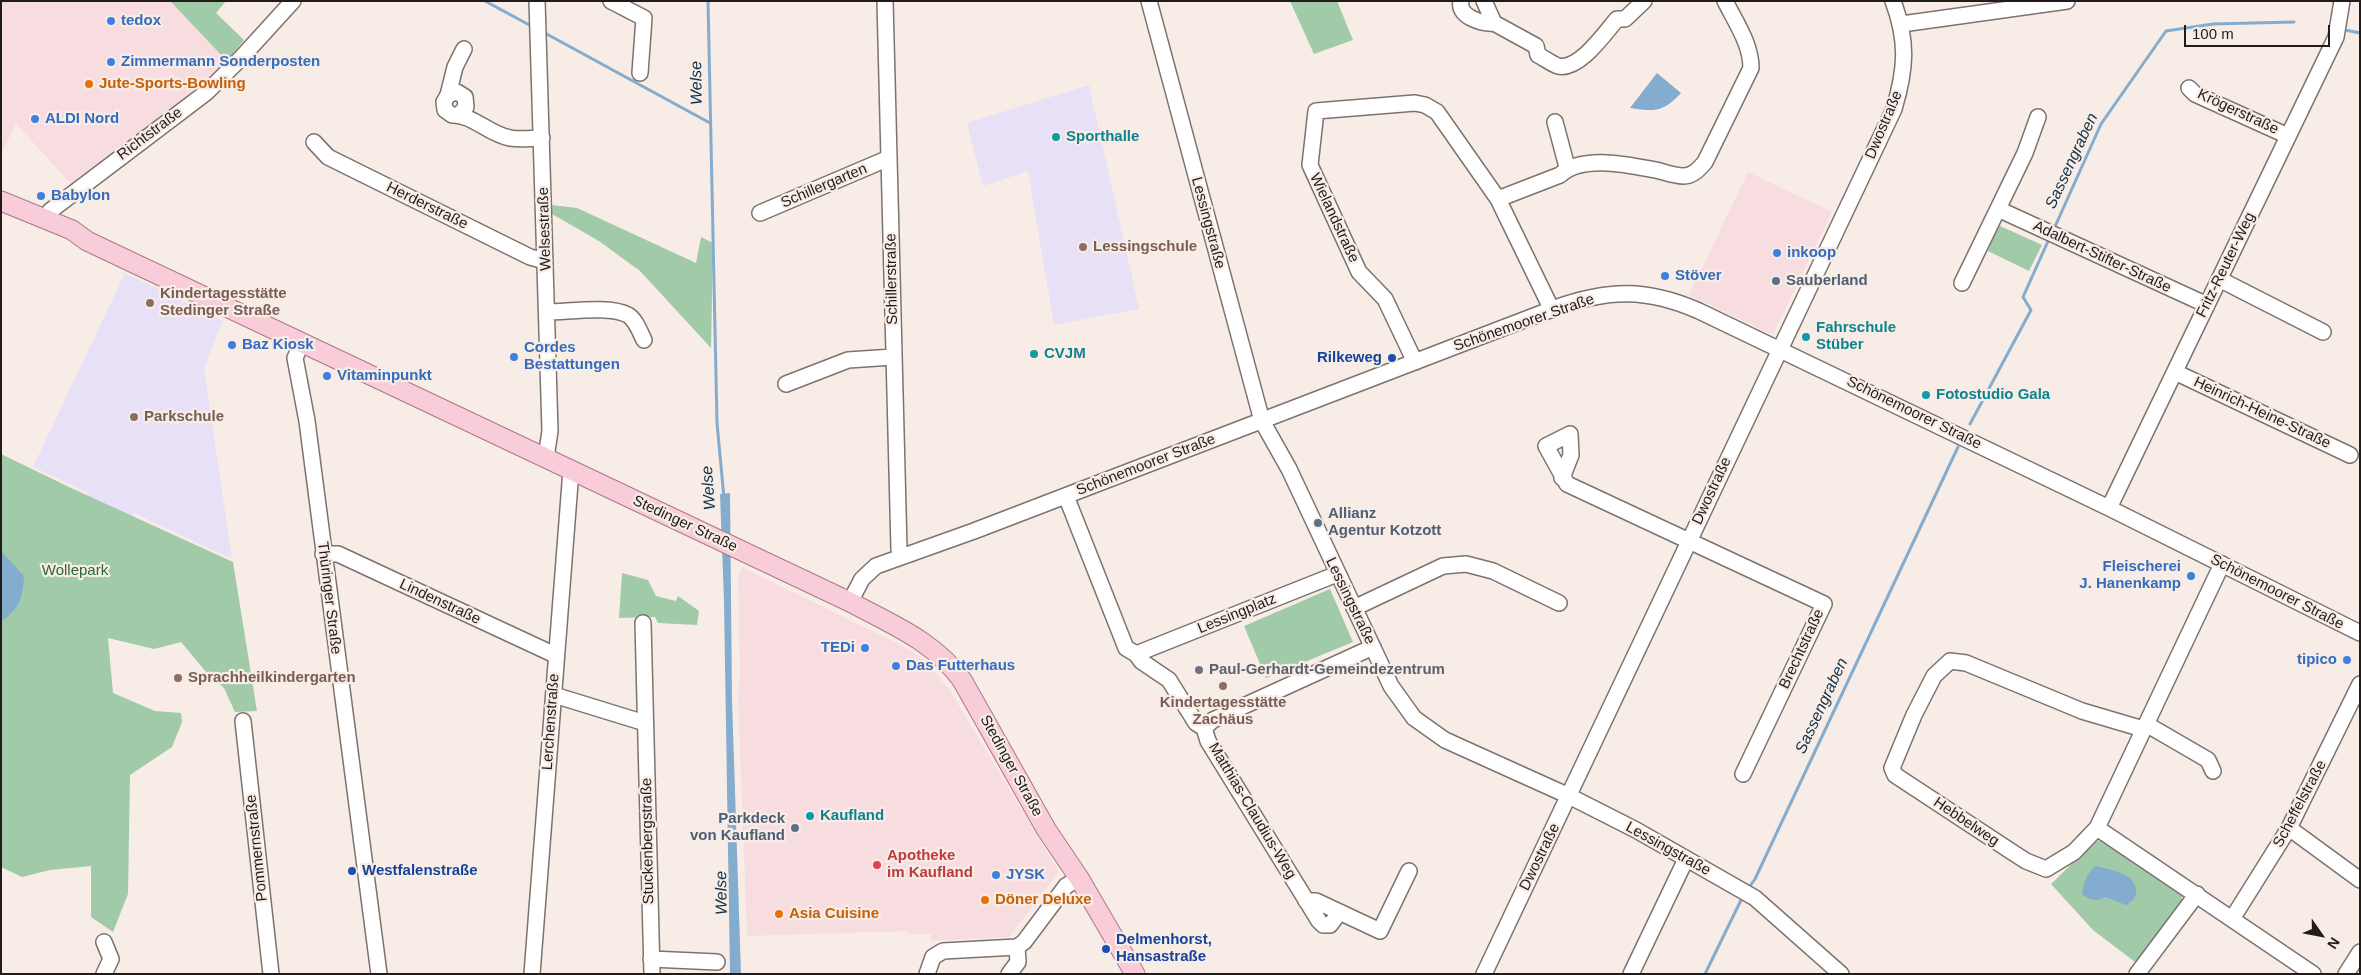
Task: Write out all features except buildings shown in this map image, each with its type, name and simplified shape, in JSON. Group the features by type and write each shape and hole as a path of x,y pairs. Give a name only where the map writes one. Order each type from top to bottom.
{"main road":[{"name":"Stedinger Straße","path":"1,201 44,225"},
{"name":"Stedinger Straße","path":"1,214 72,230 87,241 850,602 917,637 951,665 983,715 1046,828 1079,878 1135,974"}],"street":[{"name":"Richtstraße","path":"44,225 50,211 212,87 293,1"},
{"name":"Welsestraße","path":"537,1 550,431 546,458"},
{"path":"611,1 644,18 640,73"},
{"name":"Schillerstraße","path":"885,1 899,549 902,556"},
{"name":"Lessingstraße","path":"1149,1 1262,421 1288,469 1391,686 1414,718 1445,740 1569,796 1636,830 1755,898 1841,974"},
{"path":"1461,1 1460,5 1463,13 1484,24 1494,23 1536,46 1538,55 1559,66 1570,65 1580,61 1617,19 1625,19 1644,1"},
{"path":"1484,1 1494,23"},
{"path":"1498,199 1560,175 1567,167 1593,163 1638,167 1683,176 1696,172 1705,162 1751,68 1751,56 1747,44 1725,1"},
{"name":"Dwostraße","path":"1484,974 1894,109 1902,83 1904,60 1902,24 1893,1"},
{"path":"1902,24 2067,1"},
{"path":"2340,21 2342,1"},
{"path":"2340,21 2350,1"},
{"name":"Fritz-Reuter-Weg","path":"2110,508 2336,37 2340,21"},
{"path":"464,48 455,67 448,94 457,92 466,97 466,107 460,114 492,132 510,138 542,138"},
{"name":"Krögerstraße","path":"2189,88 2195,94 2288,136"},
{"name":"Wielandstraße","path":"1415,362 1385,299 1359,272 1310,165 1316,111 1415,102 1437,112 1446,122 1498,199 1552,310"},
{"path":"1962,283 2025,152 2038,117"},
{"path":"1555,122 1567,167"},
{"name":"Herderstraße","path":"314,142 328,157 530,257 545,261"},
{"name":"Schillergarten","path":"760,213 889,158"},
{"name":"Adalbert-Stifter-Straße","path":"1998,209 2206,306"},
{"path":"2219,280 2323,332"},
{"name":"Schönemoorer Straße","path":"850,602 862,579 868,572 902,556 1066,496 1573,302 1611,293 1648,295 1685,305 2110,508 2360,633"},
{"path":"547,312 615,310 629,315 638,327 644,340"},
{"name":"Thüringer Straße","path":"302,342 295,358 307,421 379,974"},
{"path":"786,384 848,360 894,357"},
{"name":"Heinrich-Heine-Straße","path":"2175,372 2350,455"},
{"name":"Lerchenstraße","path":"532,974 554,695 555,655 571,470"},
{"path":"1562,478 1567,484 1689,542"},
{"name":"Matthias-Claudius-Weg","path":"1066,496 1126,648 1136,654 1141,662 1169,680 1196,723 1204,728 1208,740 1323,925 1330,925 1340,912 1380,931 1409,871"},
{"name":"Brechtstraße","path":"1689,542 1824,604 1743,774"},
{"name":"Lindenstraße","path":"324,554 338,554 555,655"},
{"path":"1354,608 1443,566 1466,564 1493,571 1559,603"},
{"path":"2222,564 2097,828 2313,974"},
{"name":"Lessingplatz","path":"1136,654 1337,574"},
{"name":"Stuckenbergstraße","path":"643,623 652,967 717,962"},
{"path":"1204,728 1213,720 1373,647"},
{"name":"Hebbelweg","path":"2097,828 2074,852 2046,869 2026,862 1895,775 1892,768 1914,715 1934,676 1950,661 1966,662 2082,711 2144,727"},
{"name":"Scheffelstraße","path":"2232,919 2289,828 2360,684"},
{"path":"554,695 646,723"},
{"name":"Pommernstraße","path":"243,721 271,974"},
{"path":"2144,727 2208,760 2213,772"},
{"path":"2289,828 2360,880"},
{"path":"1631,974 1686,859"},
{"path":"927,974 933,957 943,951 1017,947 1024,942 1066,886 1079,878"},
{"path":"2137,974 2197,894"},
{"path":"104,942 111,959 104,974"},
{"path":"1009,974 1018,962 1017,947"},
{"path":"2346,974 2360,952"}],"shaded area":[{"path":"1,1 170,1 227,61 198,91 73,186 16,124 1,154"},
{"name":"Lessingschule","path":"1089,85 1139,309 1054,325 1028,171 983,186 967,123"},
{"path":"1748,172 1832,212 1773,335 1689,295"},
{"name":"Parkschule","path":"125,273 223,321 204,368 232,559 134,513 122,539 78,520 89,493 33,467"},
{"path":"742,567 907,648 924,660 949,689 1059,872 1009,937 931,941 931,934 907,934 907,931 747,936 738,697 740,677 738,576"}],"green space":[{"path":"170,1 226,1 216,13 244,40 227,61"},
{"path":"1290,1 1337,1 1353,40 1314,54"},
{"path":"552,205 577,208 696,263 701,237 713,243 711,348 640,271 599,241 552,214"},
{"path":"1998,225 2042,245 2029,271 1988,251"},
{"name":"Wollepark","path":"1,454 233,562 257,711 235,712 224,688 207,673 181,642 154,649 108,638 113,693 155,711 181,713 182,722 172,747 130,775 128,894 113,932 91,917 91,866 50,870 22,877 1,867"},
{"path":"622,573 648,580 656,596 676,601 678,596 699,611 697,625 658,623 655,617 619,618"},
{"path":"1330,589 1353,642 1266,678 1244,626"},
{"path":"2097,841 2106,841 2182,892 2178,911 2173,920 2139,965 2093,930 2051,884"}],"water":[{"path":"1657,73 1681,93 1669,104 1658,109 1630,108"},
{"path":"730,493 732,700 741,974 730,974 724,601 720,494"},
{"path":"1,551 24,576 23,590 19,602 12,612 1,621"},
{"path":"2096,866 2115,871 2133,881 2136,893 2132,901 2126,905 2105,897 2093,900 2082,894 2086,878"}],"waterway":[{"path":"485,1 533,27"},
{"name":"Welse","path":"708,1 717,423 724,498"},
{"name":"Sassengraben","path":"2053,231 2101,124 2166,31 2213,24 2294,22"},
{"name":"Sassengraben","path":"2345,30 2360,33"},
{"path":"543,32 710,123"},
{"name":"Sassengraben","path":"1970,424 2031,310 2023,297 2049,239"},
{"name":"Sassengraben","path":"1748,889 1755,879 1958,447"},
{"name":"Sassengraben","path":"1705,974 1743,896"}],"place":[{"name":"tedox","path":"111,21"},
{"name":"Zimmermann Sonderposten","path":"111,62"},
{"name":"Jute-Sports-Bowling","path":"89,84"},
{"name":"ALDI Nord","path":"35,119"},
{"name":"Sporthalle","path":"1056,137"},
{"name":"Babylon","path":"41,196"},
{"name":"Lessingschule","path":"1083,247"},
{"name":"inkoop","path":"1777,253"},
{"name":"Stöver","path":"1665,276"},
{"name":"Sauberland","path":"1776,281"},
{"name":"Kindertagesstätte Stedinger Straße","path":"150,303"},
{"name":"Fahrschule Stüber","path":"1806,337"},
{"name":"Baz Kiosk","path":"232,345"},
{"name":"CVJM","path":"1034,354"},
{"name":"Cordes Bestattungen","path":"514,357"},
{"name":"Rilkeweg","path":"1392,358"},
{"name":"Vitaminpunkt","path":"327,376"},
{"name":"Fotostudio Gala","path":"1926,395"},
{"name":"Parkschule","path":"134,417"},
{"name":"Allianz Agentur Kotzott","path":"1318,523"},
{"name":"Fleischerei J. Hanenkamp","path":"2191,576"},
{"name":"TEDi","path":"865,648"},
{"name":"tipico","path":"2347,660"},
{"name":"Das Futterhaus","path":"896,666"},
{"name":"Paul-Gerhardt-Gemeindezentrum","path":"1199,670"},
{"name":"Sprachheilkindergarten","path":"178,678"},
{"name":"Kindertagesstätte Zachäus","path":"1223,686"},
{"name":"Kaufland","path":"810,816"},
{"name":"Parkdeck von Kaufland","path":"795,828"},
{"name":"Apotheke im Kaufland","path":"877,865"},
{"name":"Westfalenstraße","path":"352,871"},
{"name":"JYSK","path":"996,875"},
{"name":"Döner Deluxe","path":"985,900"},
{"name":"Asia Cuisine","path":"779,914"},
{"name":"Delmenhorst, Hansastraße","path":"1106,949"}]}
